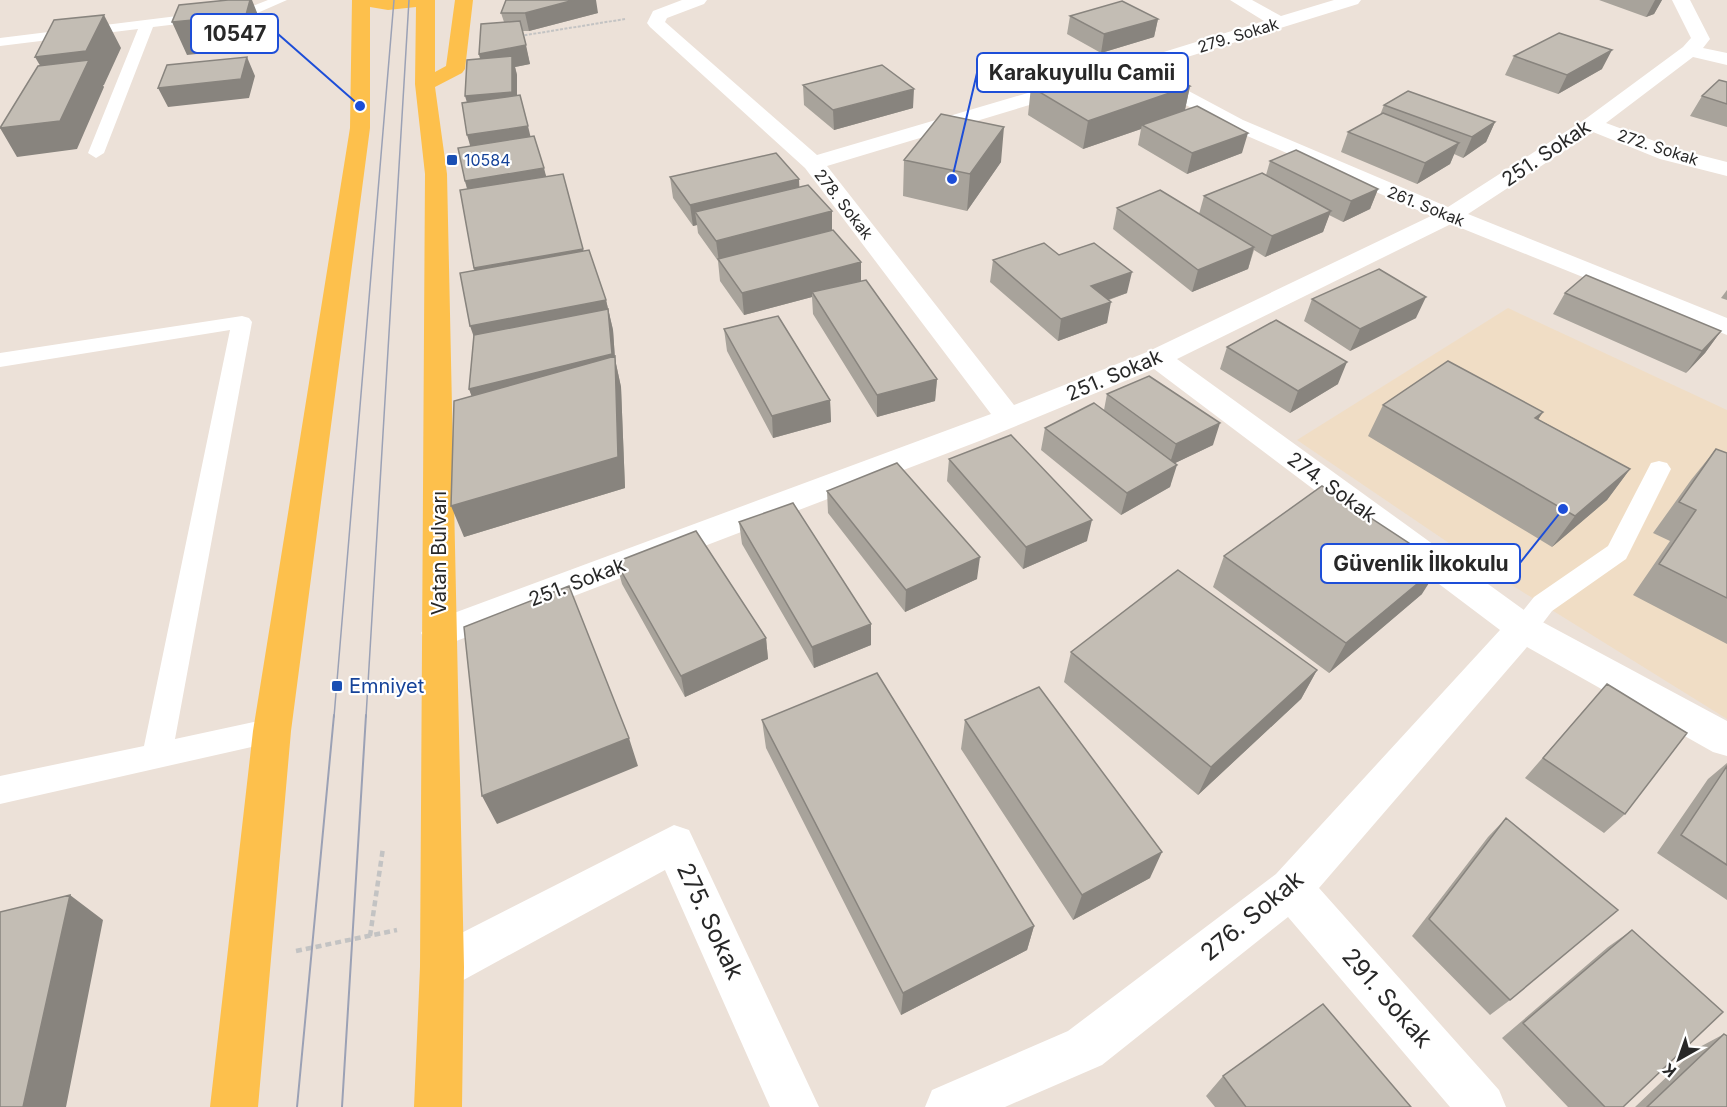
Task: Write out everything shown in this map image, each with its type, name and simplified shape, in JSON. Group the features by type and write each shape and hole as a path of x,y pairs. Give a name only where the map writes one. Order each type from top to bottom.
{"main road":[{"path":"234,1107 272,731 360,129 361,0"},
{"path":"367,0 374,3 395,4 425,0"},
{"name":"Vatan Bulvarı","path":"425,0 426,84 436,174 442,921 438,1107"},
{"path":"426,84 455,69 464,0"}],"street":[{"path":"659,15 698,0"},
{"path":"1239,0 1279,22"},
{"name":"279. Sokak","path":"813,163 1352,0"},
{"path":"1681,0 1701,39 1690,51"},
{"name":"278. Sokak","path":"659,15 656,23 813,163 1009,418"},
{"path":"1690,51 1727,58"},
{"name":"251. Sokak","path":"439,633 1009,418 1157,358 1450,216 1591,124 1690,51"},
{"name":"261. Sokak","path":"1132,68 1236,124 1450,216 1727,327"},
{"name":"272. Sokak","path":"1591,124 1668,154 1727,169"},
{"name":"274. Sokak","path":"1157,358 1523,628 1727,740"},
{"name":"276. Sokak","path":"949,1107 1085,1048 1291,888 1523,628"},
{"name":"275. Sokak","path":"442,967 674,844 795,1107"},
{"name":"291. Sokak","path":"1291,888 1482,1107"}],"lane":[{"path":"0,42 253,11 280,0"},
{"path":"96,153 148,23"},
{"path":"0,360 242,322 157,756"},
{"path":"1523,628 1543,604 1617,552 1659,469"},
{"path":"0,790 272,731"}],"path":[{"path":"459,42 544,34 601,22 659,15"},
{"path":"370,936 383,848"},
{"path":"249,960 442,921"}],"shaded area":[{"path":"1508,308 1727,410 1727,719 1502,579 1297,440"}],"building":[{"path":"250,0 246,15 172,22 179,5"},
{"path":"506,0 574,0 525,13 501,13"},
{"path":"1122,1 1158,19 1104,34 1070,16"},
{"path":"104,15 86,51 35,57 54,20"},
{"path":"520,21 526,45 479,54 481,24"},
{"path":"1559,33 1612,50 1567,75 1514,56"},
{"path":"512,56 512,92 465,96 467,60"},
{"path":"1132,56 1190,86 1088,121 1031,87"},
{"path":"247,57 241,79 158,88 167,65"},
{"path":"89,60 60,121 0,128 38,66"},
{"path":"882,65 914,89 833,110 803,85"},
{"path":"1719,80 1727,82 1727,104 1702,96"},
{"path":"1408,91 1495,122 1472,137 1384,105"},
{"path":"520,95 528,126 467,135 462,103"},
{"path":"1197,106 1248,133 1192,153 1142,125"},
{"path":"1383,113 1459,143 1425,163 1348,132"},
{"path":"941,114 1004,127 970,174 904,160"},
{"path":"534,136 544,168 465,181 458,148"},
{"path":"1296,150 1378,189 1351,201 1270,161"},
{"path":"776,153 799,179 690,205 670,177"},
{"path":"1262,173 1331,211 1272,236 1204,196"},
{"path":"563,174 583,249 474,268 460,190"},
{"path":"808,185 832,211 716,241 695,212"},
{"path":"1160,190 1254,247 1198,270 1117,208"},
{"path":"833,230 861,262 742,293 718,259"},
{"path":"1044,243 1059,255 1094,243 1132,272 1091,286 1111,302 1061,319 993,260"},
{"path":"589,250 606,300 470,326 460,273"},
{"path":"1379,269 1426,297 1360,329 1312,299"},
{"path":"1586,275 1721,331 1702,351 1565,293"},
{"path":"866,280 937,379 877,395 812,292"},
{"path":"608,309 612,354 469,389 474,335"},
{"path":"778,316 830,400 772,416 724,329"},
{"path":"1276,320 1347,362 1298,391 1227,347"},
{"path":"615,356 618,457 451,506 454,401"},
{"path":"1448,361 1543,412 1535,418 1630,469 1575,516 1383,405"},
{"path":"1149,376 1220,423 1176,444 1107,394"},
{"path":"1094,403 1177,465 1127,493 1045,428"},
{"path":"1011,435 1092,520 1026,547 949,459"},
{"path":"1716,449 1727,453 1727,598 1659,564 1696,510 1679,502"},
{"path":"897,463 980,557 906,590 827,491"},
{"path":"1322,486 1441,564 1346,643 1224,556"},
{"path":"793,503 871,624 812,647 739,522"},
{"path":"696,531 766,638 681,676 616,562"},
{"path":"1178,570 1317,670 1211,767 1071,652"},
{"path":"569,586 629,738 482,796 464,627"},
{"path":"877,673 1034,926 903,993 762,720"},
{"path":"1607,684 1687,733 1625,814 1543,758"},
{"path":"1039,687 1162,852 1082,895 965,720"},
{"path":"1727,766 1727,865 1681,835"},
{"path":"1506,818 1618,910 1510,1000 1429,919"},
{"path":"70,895 23,1107 0,1107 0,912"},
{"path":"1632,930 1723,1012 1623,1107 1605,1107 1523,1023"},
{"path":"1323,1004 1411,1107 1246,1107 1223,1076"},
{"path":"1724,1034 1727,1036 1727,1107 1647,1107"}],"tram line":[{"path":"334,717 394,0"},
{"path":"366,717 409,0"},
{"path":"297,1107 334,715"},
{"path":"342,1107 366,715"}],"place":[{"name":"10547","path":"360,106"},
{"name":"10584","path":"452,160"},
{"name":"Karakuyullu Camii","path":"952,179"},
{"name":"Güvenlik İlkokulu","path":"1563,509"},
{"name":"Emniyet","path":"337,686"}]}
